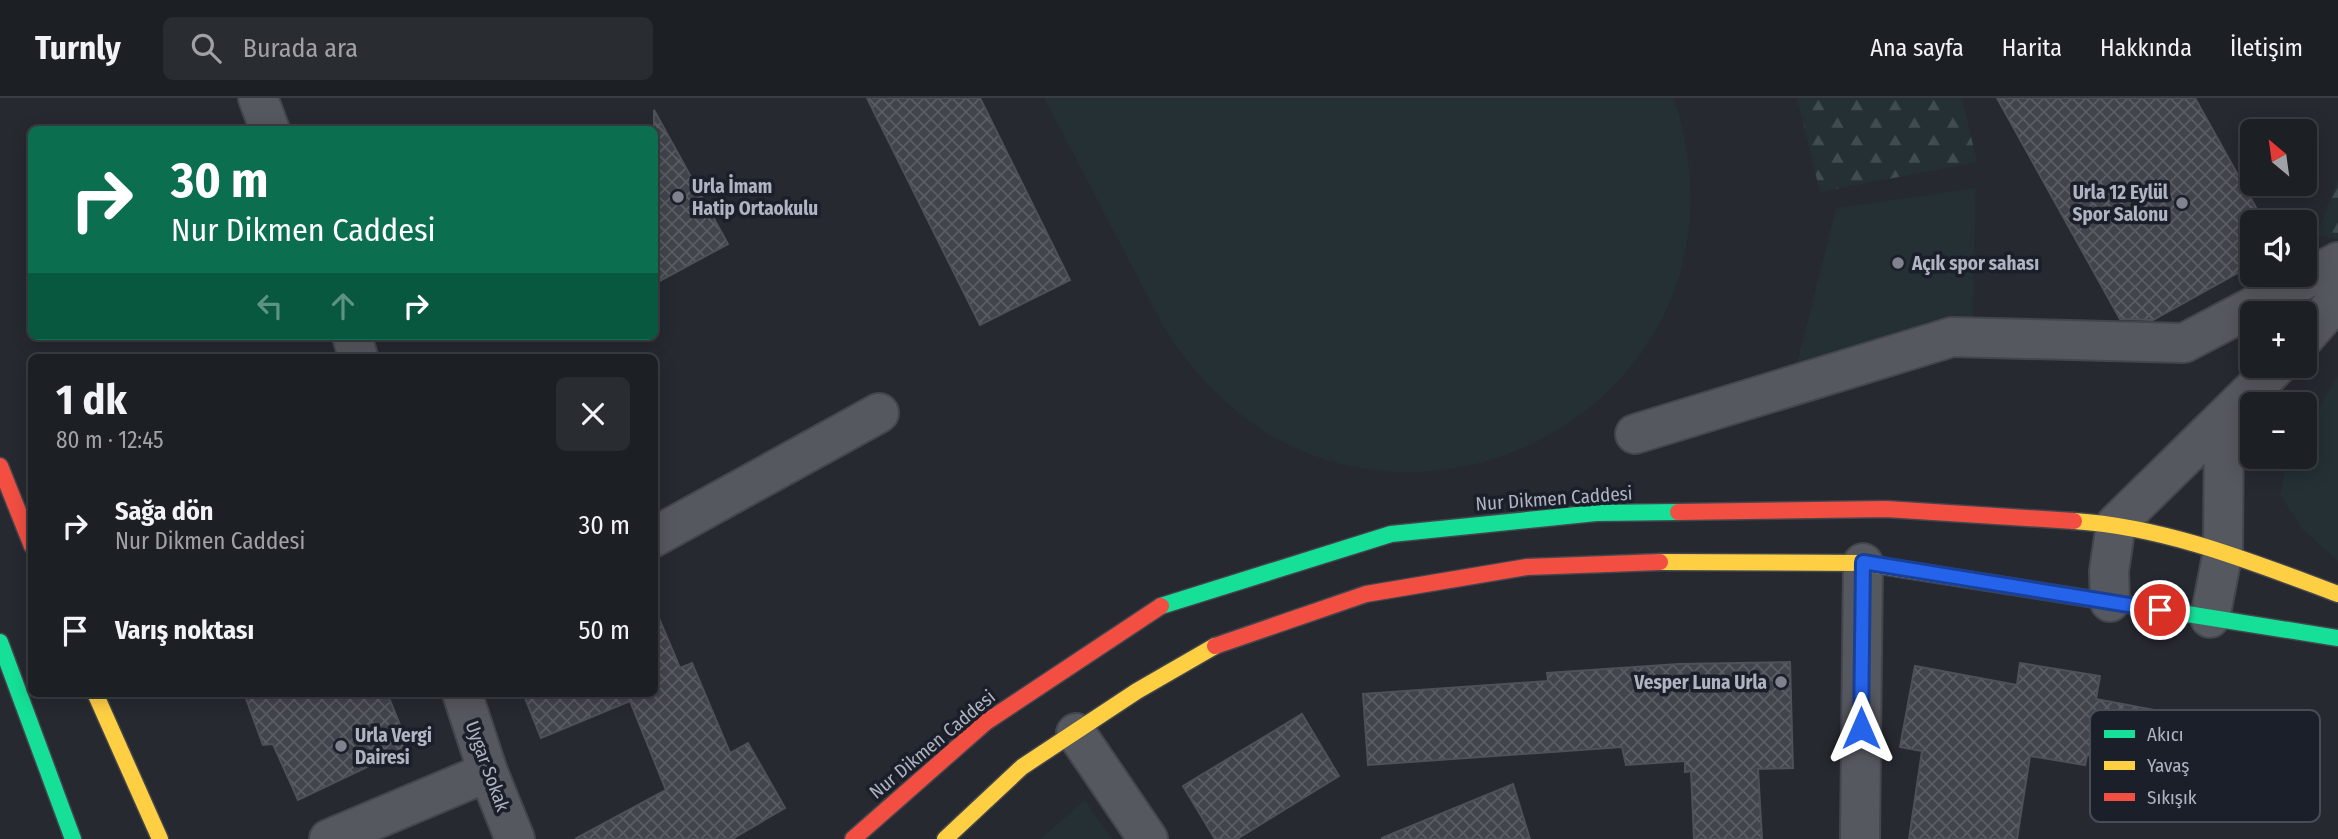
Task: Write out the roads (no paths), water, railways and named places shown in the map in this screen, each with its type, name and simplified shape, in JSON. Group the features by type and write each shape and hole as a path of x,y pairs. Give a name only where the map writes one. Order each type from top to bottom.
{"main road":[{"path":"0,466 28,536"},
{"name":"Nur Dikmen Caddesi","path":"853,839 986,722 1158,607 1391,534 1610,513 1886,509 2116,524 2223,551 2338,594"},
{"path":"945,839 1022,767 1136,691 1218,645 1366,594 1527,566 1703,560 1863,562 2338,638"},
{"path":"0,642 73,839"},
{"path":"97,697 160,839"}],"street":[{"path":"258,98 268,126"},
{"path":"1635,435 1952,337 2184,343 2338,262"},
{"path":"2317,323 2338,299"},
{"path":"2110,602 2109,571 2116,524 2265,378"},
{"path":"658,535 879,412"},
{"path":"2210,618 2223,551 2224,421"},
{"path":"1860,839 1863,562"},
{"name":"Uygar Sokak","path":"463,697 488,772 515,839"},
{"path":"1076,733 1148,839"},
{"path":"329,839 488,772"}],"place":[{"name":"Urla İmam Hatip Ortaokulu","path":"678,197"},
{"name":"Urla 12 Eylül Spor Salonu","path":"2182,203"},
{"name":"Açık spor sahası","path":"1898,263"},
{"name":"Vesper Luna Urla","path":"1781,682"},
{"name":"Urla Vergi Dairesi","path":"341,746"}]}
